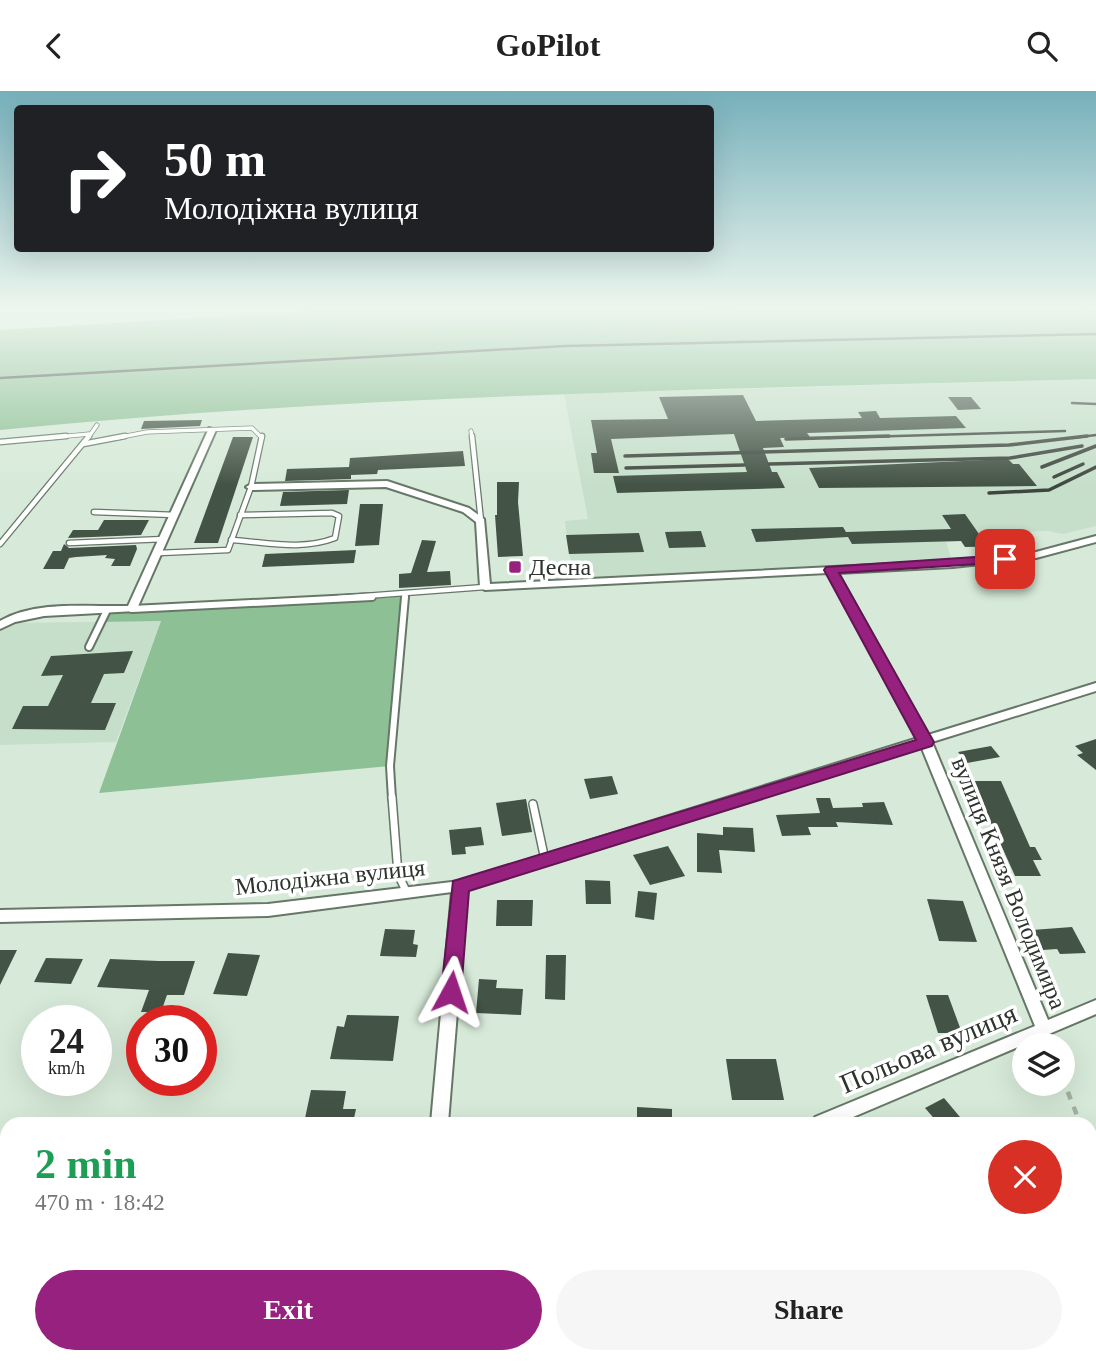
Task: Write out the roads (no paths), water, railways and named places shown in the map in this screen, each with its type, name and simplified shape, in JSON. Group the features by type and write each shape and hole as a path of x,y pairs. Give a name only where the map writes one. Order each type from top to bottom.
{"street":[{"path":"0,626 6,620 35,614 132,609 212,430"},
{"path":"251,487 387,484 466,510 481,521 485,587 989,561 1036,555 1096,539"},
{"name":"вулиця Князя Володимира","path":"831,570 926,742 1045,1029"},
{"name":"Молодіжна вулиця","path":"0,916 268,910 460,886 1096,687"},
{"path":"441,1117 460,886"},
{"name":"Польова вулиця","path":"835,1117 1096,1007"}],"lane":[{"path":"0,544 97,425"},
{"path":"83,443 147,432 252,428 262,436 251,487 228,550 159,553"},
{"path":"471,431 481,521"},
{"path":"0,442 89,435"},
{"path":"94,512 176,515"},
{"path":"231,540 257,540 269,544 326,543 335,538 339,516 331,513 240,515"},
{"path":"69,543 165,539"},
{"path":"132,609 405,595 485,587"},
{"path":"405,595 390,766 398,874 407,893"},
{"path":"89,647 107,610"},
{"path":"533,804 545,860"}],"railway":[{"path":"0,378 189,367"},
{"path":"1072,403 1096,404"},
{"path":"828,438 1065,431"},
{"path":"1072,438 1096,435"},
{"path":"786,439 889,436"},
{"path":"625,456 1009,445 1087,436"},
{"path":"769,464 1010,458 1082,446"},
{"path":"1042,467 1096,446"},
{"path":"1054,477 1083,464"},
{"path":"626,468 744,465"},
{"path":"989,493 1049,490 1096,467"}],"place":[{"name":"Десна","path":"515,567"}]}
